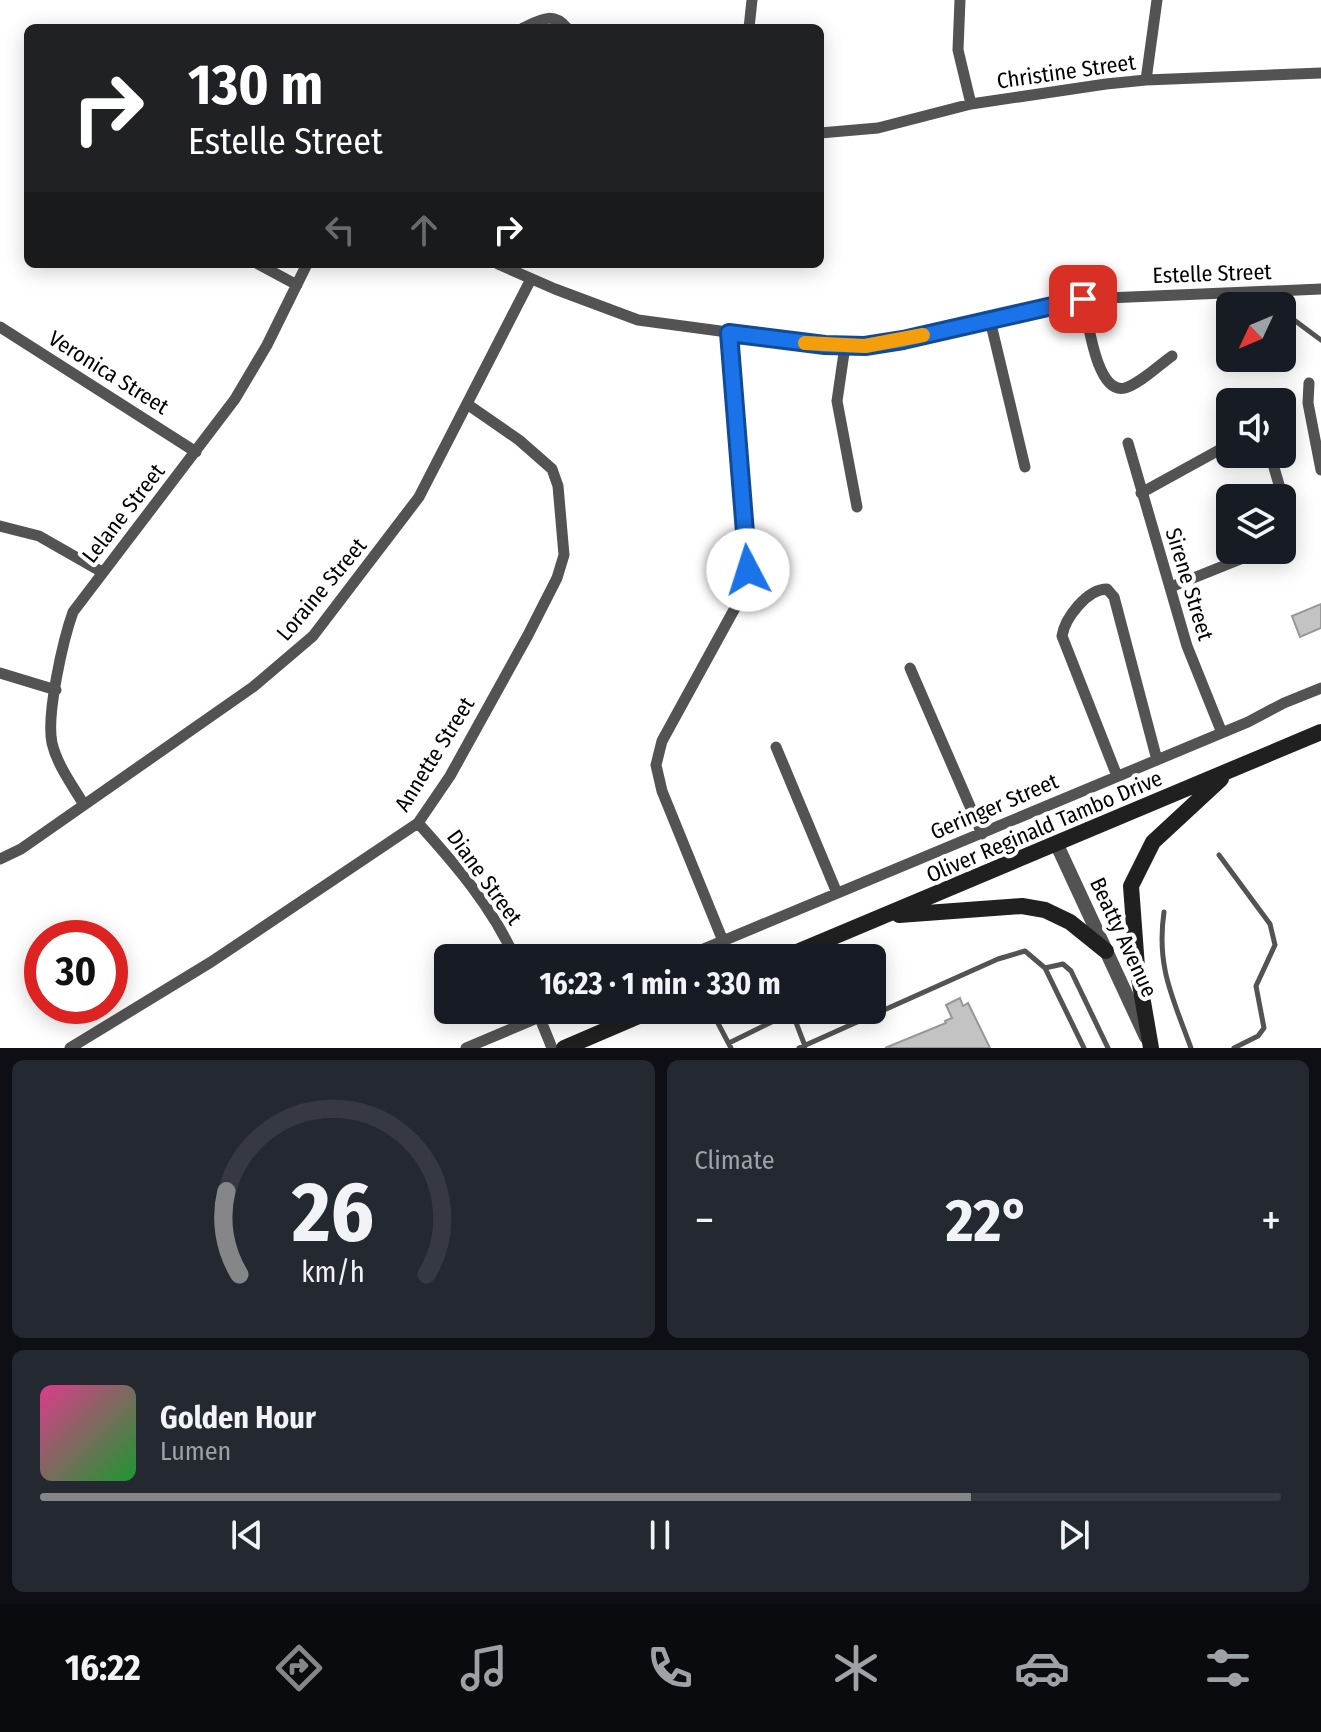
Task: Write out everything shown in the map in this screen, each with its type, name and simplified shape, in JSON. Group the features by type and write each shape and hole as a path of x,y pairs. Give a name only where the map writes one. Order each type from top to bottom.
{"main road":[{"name":"Oliver Reginald Tambo Drive","path":"817,944 1321,732"},
{"path":"1151,1048 1137,967 1131,886 1153,842 1231,770"},
{"path":"886,916 1022,906 1045,910 1070,922 1106,951"},
{"path":"564,1048 620,1024"}],"street":[{"path":"749,24 752,0"},
{"path":"960,0 958,50 971,104"},
{"path":"1146,80 1157,0"},
{"path":"533,24 548,18 557,19 563,24"},
{"name":"Christine Street","path":"824,133 878,128 971,104 1146,80 1321,73"},
{"path":"265,268 297,285"},
{"name":"Lelane Street","path":"84,805 53,746 56,690 64,640 73,612 196,452 251,374 305,268"},
{"name":"Estelle Street","path":"507,268 638,320 799,343 845,346 882,344 1083,299 1321,289"},
{"name":"Loraine Street","path":"0,859 21,849 253,687 313,636 419,497 531,279"},
{"path":"1083,299 1099,366 1105,381 1113,387 1122,389 1131,385 1172,356"},
{"path":"990,320 1025,467"},
{"name":"Veronica Street","path":"0,327 196,452"},
{"path":"723,941 662,791 656,765 662,741 748,580 729,333"},
{"path":"845,346 837,401 857,507"},
{"path":"1309,383 1308,403 1321,470"},
{"name":"Annette Street","path":"70,1048 211,962 418,823 450,776 528,635 557,578 564,555 558,486 552,469 519,440 467,404"},
{"name":"Sirene Street","path":"1128,443 1187,646 1222,733"},
{"path":"1141,493 1216,452"},
{"path":"0,526 39,536 102,572"},
{"path":"1171,587 1228,564"},
{"path":"1117,776 1062,636 1068,619 1099,589 1107,589 1114,597 1157,760"},
{"path":"910,668 982,834"},
{"path":"0,673 56,690"},
{"name":"Geringer Street","path":"716,944 1222,733 1321,688"},
{"path":"776,747 837,893"},
{"name":"Diane Street","path":"418,823 478,893 508,944"},
{"name":"Beatty Avenue","path":"1057,845 1151,1048"},
{"path":"466,1048 517,1024"},
{"path":"542,1024 552,1048"}],"lane":[{"path":"1296,320 1321,340"},
{"path":"1219,855 1270,924 1275,945 1256,986 1264,1028 1258,1036 1234,1048"},
{"path":"1164,912 1163,971 1191,1048"},
{"path":"798,1024 802,1047 1019,951 1031,954 1045,968 1084,1048"},
{"path":"1045,968 1063,964 1071,971 1108,1048"},
{"path":"719,1024 730,1045 770,1024"}],"building":[{"path":"1321,604 1321,628 1300,637 1292,616"},
{"path":"960,998 963,1006 968,1003 990,1048 885,1048 946,1023 952,1018 946,1005"}],"slow traffic":[{"path":"805,343 865,346 923,335"}],"route":[{"path":"748,570 729,333 799,343 865,346 1083,299"}]}
